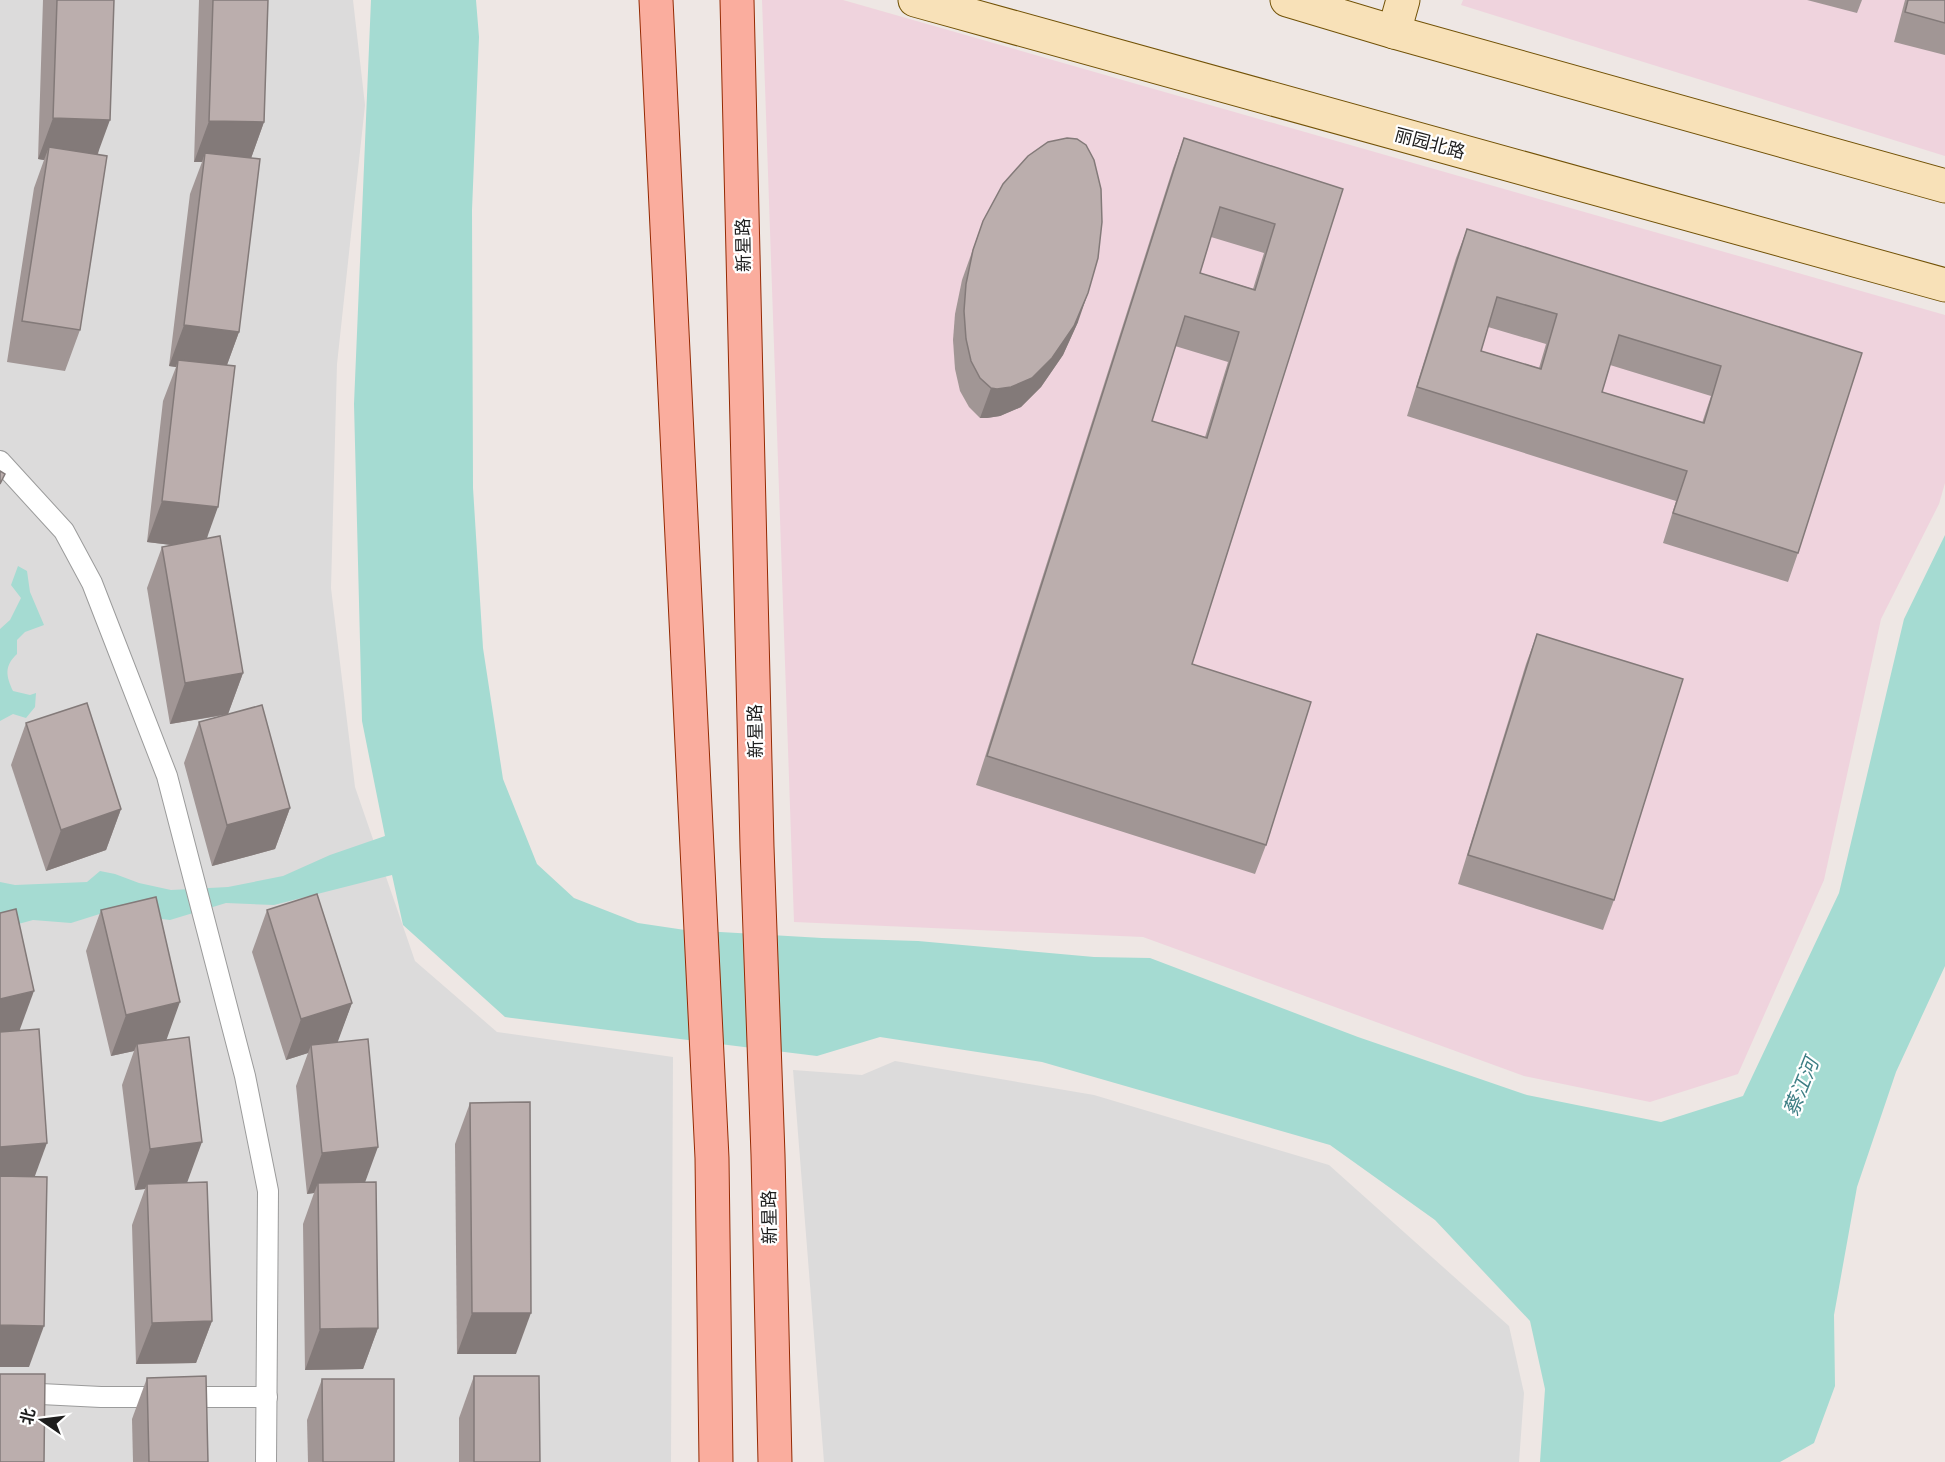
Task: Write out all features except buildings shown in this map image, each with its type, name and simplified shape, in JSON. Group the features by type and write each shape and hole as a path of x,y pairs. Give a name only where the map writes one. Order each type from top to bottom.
{"main road":[{"path":"656,0 712,1158 716,1462"},
{"name":"新星路","path":"737,0 757,847 775,1462"},
{"name":"丽园北路","path":"915,0 1945,285"},
{"path":"1287,0 1945,186"},
{"path":"1395,32 1403,0"}],"lane":[{"path":"0,461 64,531 93,583 167,776 245,1076 268,1191 266,1462"},
{"path":"0,1392 101,1397 267,1397"}],"shaded area":[{"path":"0,0 353,0 365,105 337,364 331,588 355,787 415,961 497,1032 673,1057 671,1462 0,1462"},
{"path":"762,0 843,0 1945,315 1945,483 1939,504 1881,619 1824,880 1738,1074 1650,1102 1524,1076 1143,937 794,922"},
{"path":"1463,0 1945,0 1945,156 1461,5"},
{"path":"895,1061 1094,1095 1329,1165 1509,1326 1524,1393 1519,1462 824,1462 793,1070 862,1075"}],"water":[{"name":"蔡江河","path":"371,0 476,0 479,37 472,210 473,488 483,648 503,779 537,864 574,898 638,923 685,930 918,941 1094,957 1150,958 1358,1037 1527,1095 1661,1122 1743,1096 1839,893 1904,619 1945,535 1945,966 1896,1072 1857,1187 1834,1315 1835,1386 1814,1443 1780,1462 1540,1462 1545,1389 1530,1321 1435,1220 1330,1145 1042,1062 880,1037 817,1056 505,1017 403,925 392,875 274,905 226,903 170,920 106,912 71,923 33,920 0,929 0,882 15,885 87,882 100,871 171,890 228,887 283,876 330,855 385,836 362,721 354,404"},
{"path":"18,566 27,571 30,592 44,625 25,632 17,640 17,654 8,667 8,676 13,691 30,695 36,693 35,707 26,718 13,714 0,721 0,629 10,620 21,598 11,585"}]}
